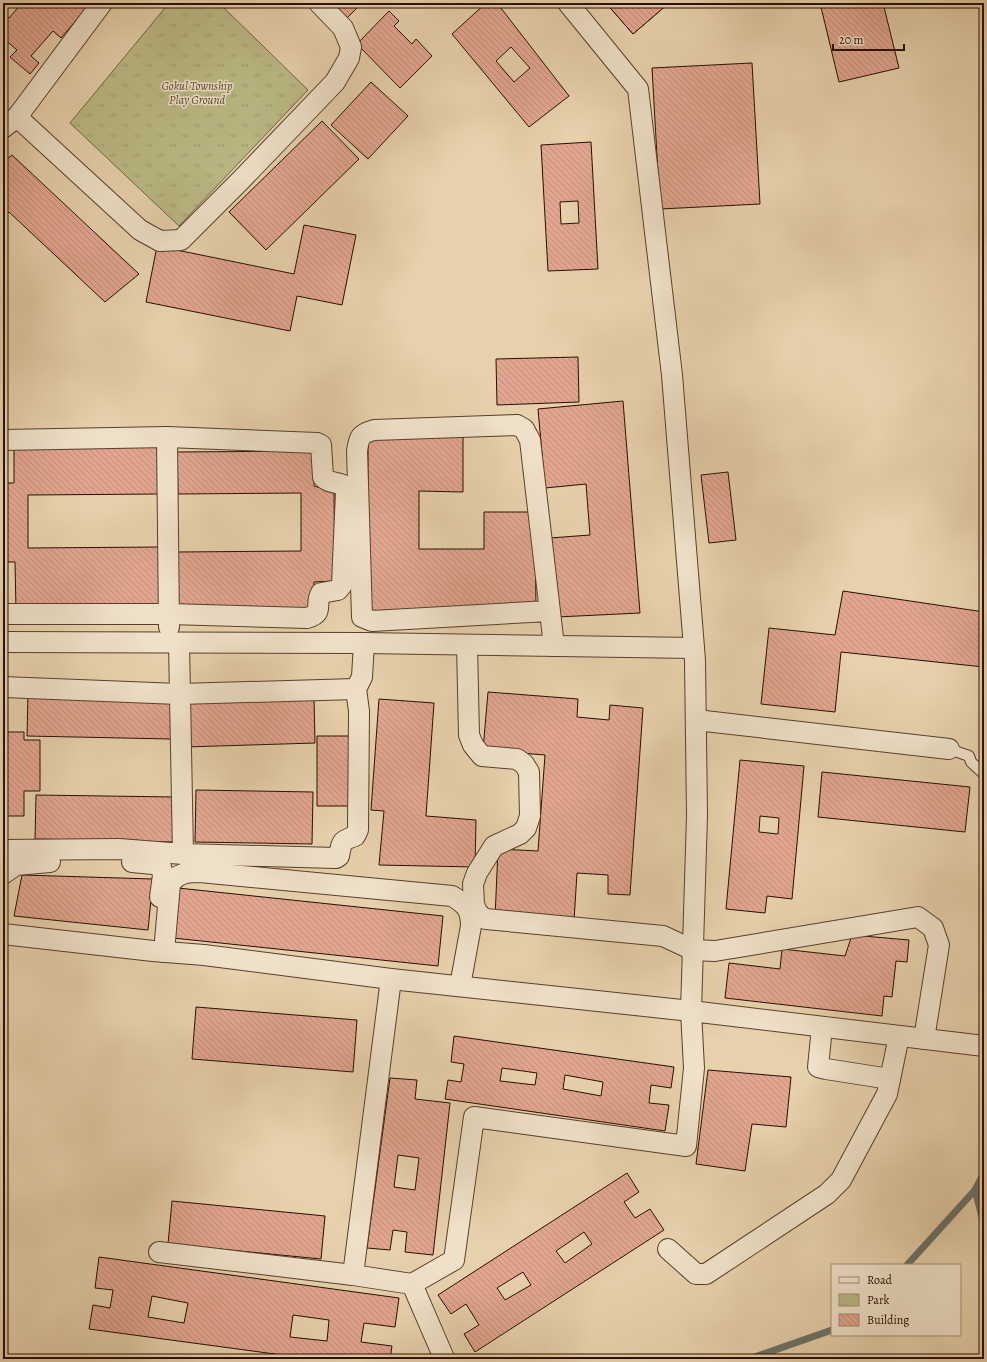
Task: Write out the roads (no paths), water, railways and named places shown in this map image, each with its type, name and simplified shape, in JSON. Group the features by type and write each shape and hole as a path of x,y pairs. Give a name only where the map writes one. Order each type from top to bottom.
{"street":[{"path":"102,3 10,122 140,230 160,241 180,240 241,180 335,82 349,58 351,46 343,28 319,3"},
{"path":"159,1252 353,1275 412,1284 454,1260 474,1117 686,1146 694,1068 691,1012 696,816 696,720 694,648 672,375 638,89 568,3"},
{"path":"549,611 372,621 362,617 358,440 364,433 374,430 517,425 524,429 530,440 554,646"},
{"path":"167,436 169,614 174,643 179,694 183,854"},
{"path":"3,440 167,436 317,443 321,446 322,477 327,481 337,482 343,485 346,492 342,585 338,590 322,593 319,598 319,610 314,616 308,618 169,614 3,614"},
{"path":"3,642 364,643 694,648"},
{"path":"3,850 118,849 183,854 336,858 339,856 341,843 347,838 355,836 358,830 359,711 356,689 362,677 364,643"},
{"path":"467,645 469,735 473,745 482,756 517,759 524,764 529,772 530,816 526,828 520,834 494,846 477,873 473,884 474,904 477,912 482,917 486,919 663,936 693,950 715,951 918,917 933,928 939,945 924,1039"},
{"path":"3,687 179,694 356,689"},
{"path":"696,720 949,749"},
{"path":"3,874 16,865 46,862 140,862 161,867 163,875 159,951"},
{"path":"159,951 170,884 174,878 180,874 189,872 452,896 461,901 470,912 471,917 471,926 460,986"},
{"path":"3,934 204,955 391,979 984,1046"},
{"path":"353,1275 391,979"},
{"path":"822,1027 818,1067 890,1079"},
{"path":"668,1249 696,1274 706,1274 827,1194 841,1180 887,1094 899,1036"},
{"path":"412,1284 444,1358"}],"lane":[{"path":"949,749 969,756 971,762 984,774"}],"waterway":[{"path":"908,1264 975,1190 984,1173"},
{"path":"975,1190 984,1224"},
{"path":"749,1359 831,1330"}],"park label":[{"name":"Gokul Township Play Ground","path":"197,93"}]}
